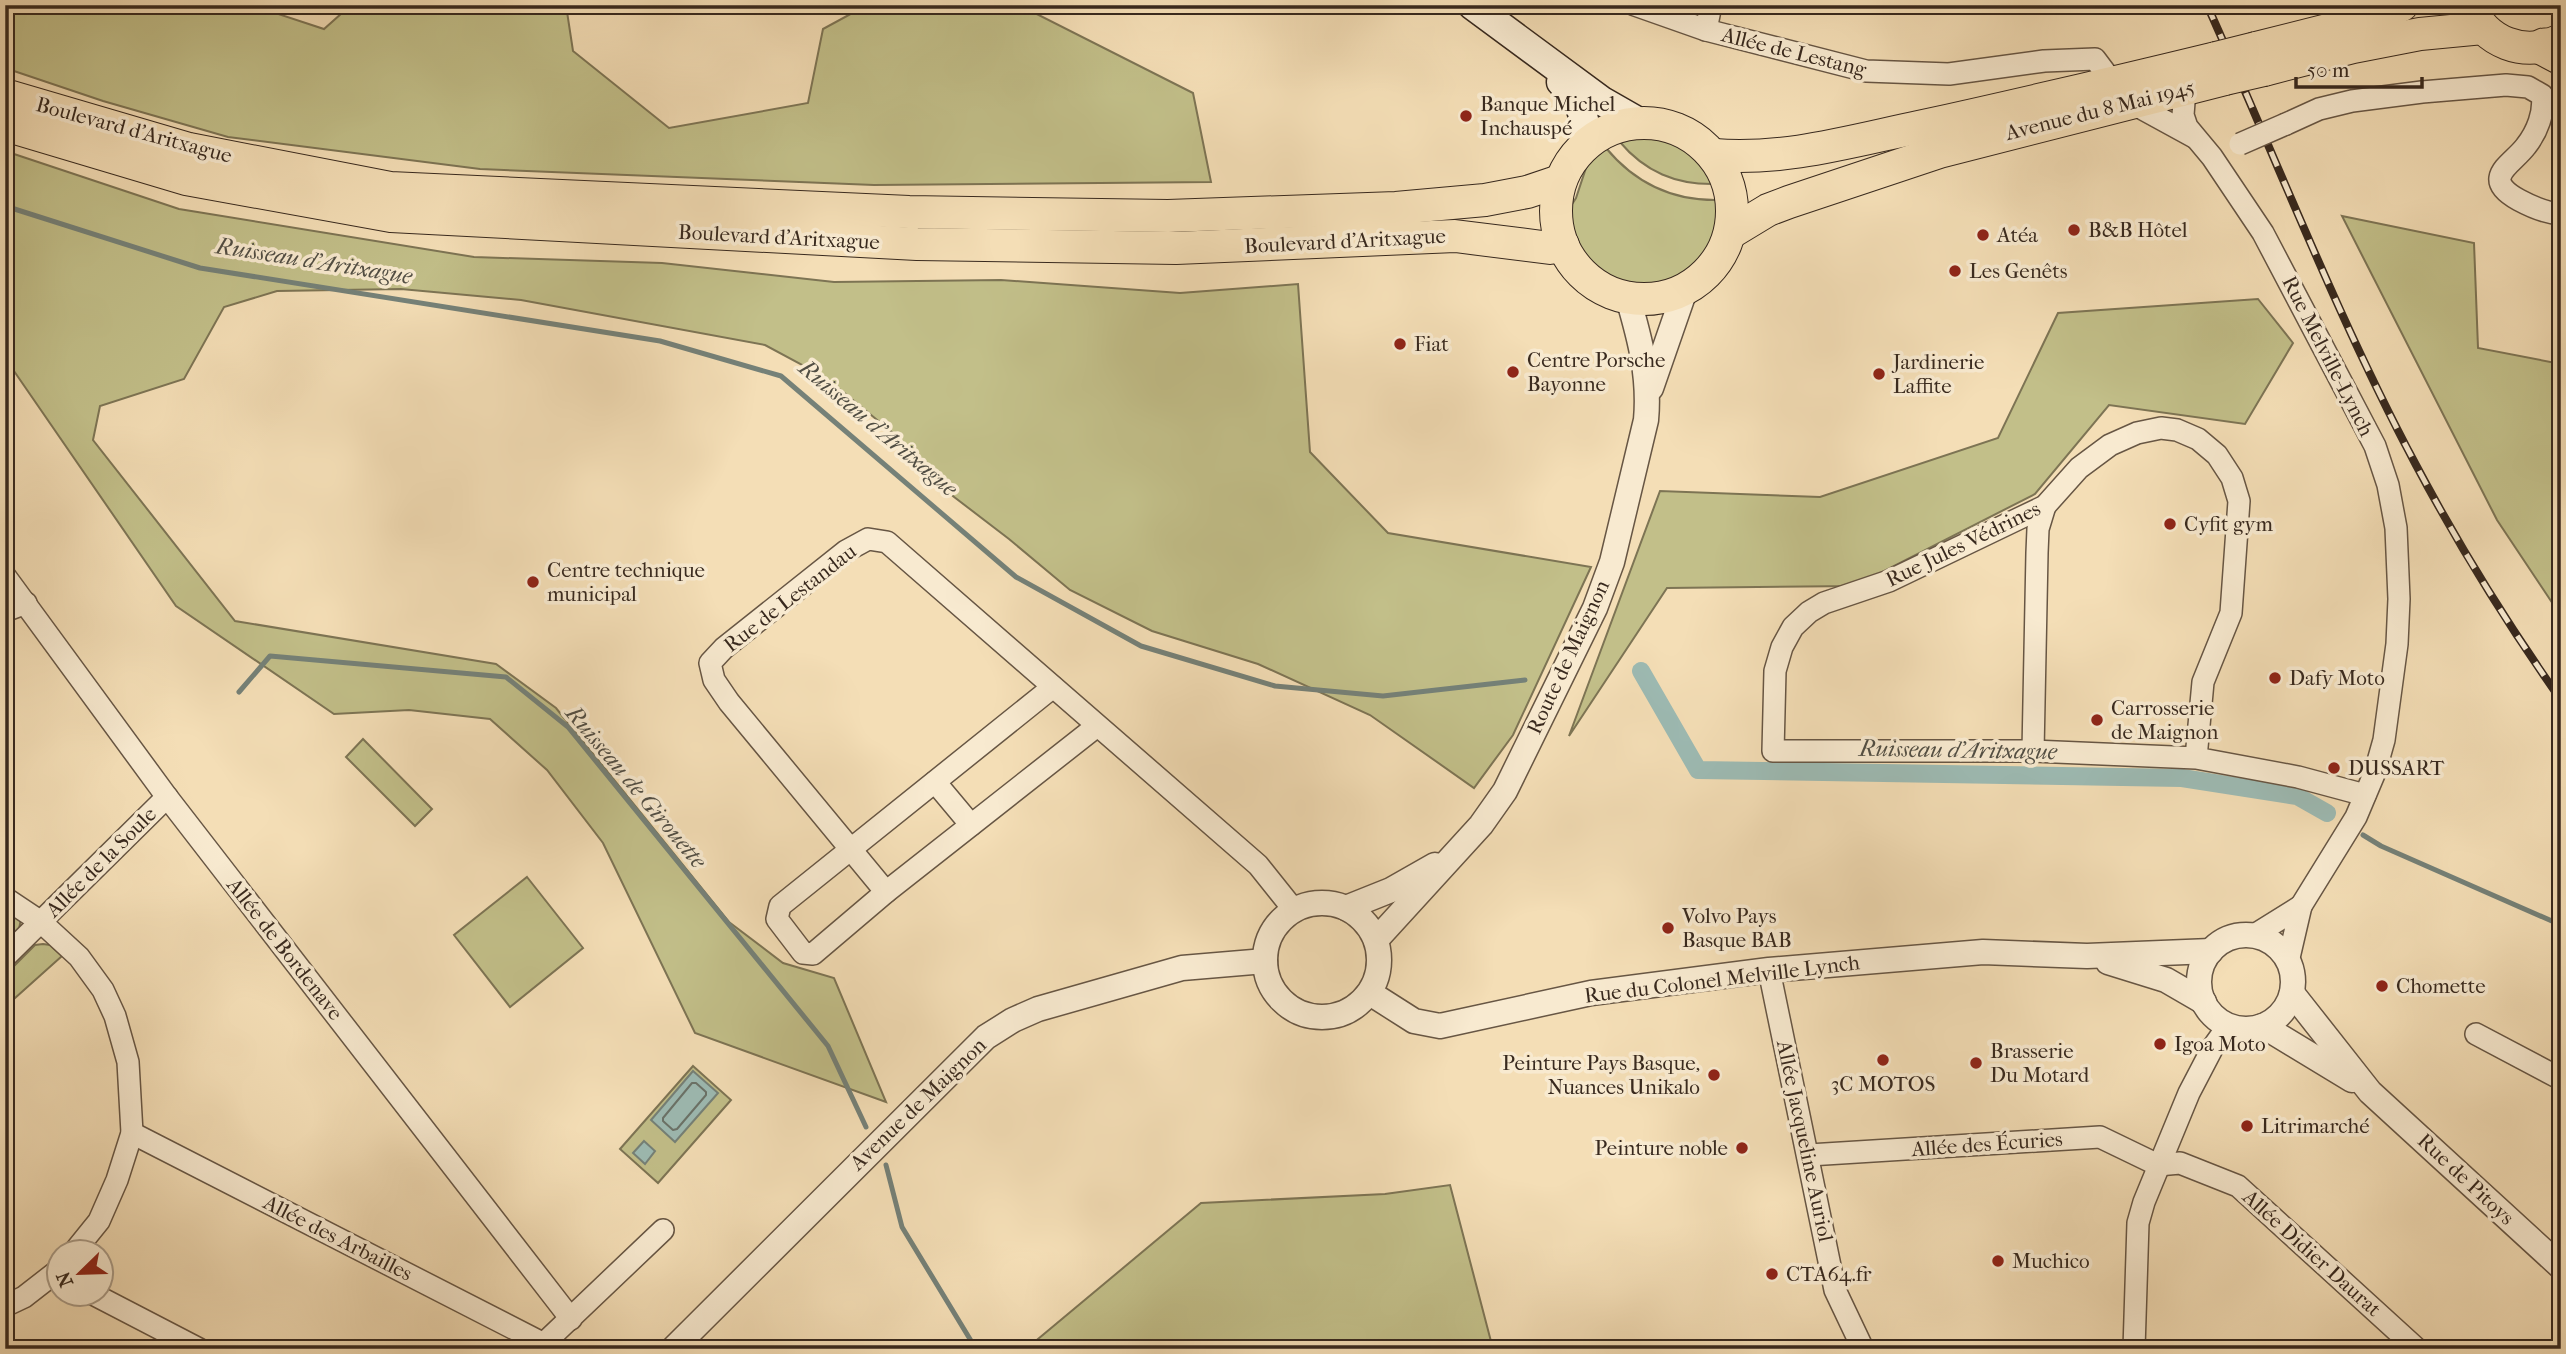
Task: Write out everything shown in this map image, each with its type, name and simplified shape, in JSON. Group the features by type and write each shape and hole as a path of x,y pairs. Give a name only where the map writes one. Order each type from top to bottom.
{"main road":[{"path":"1472,5 1602,101 1637,121"},
{"name":"Avenue du 8 Mai 1945","path":"1714,155 1740,157 1790,154 2121,92 2260,59 2375,18 2402,5"},
{"path":"2476,17 2496,39 2511,46 2528,49 2555,48"},
{"name":"Avenue du 8 Mai 1945","path":"2260,59 2353,47 2420,34 2476,17"},
{"path":"1497,23 1570,90 1583,110 1587,142"},
{"name":"Avenue du 8 Mai 1945","path":"1730,233 1769,210 1880,170 2121,92 2185,89 2221,69"},
{"name":"Boulevard d'Aritxague","path":"5,95 189,149 390,188 909,212 1168,216 1396,208 1485,200 1560,181"},
{"path":"1637,121 1666,124 1693,136 1714,155 1727,179 1733,206 1730,233 1724,251 1713,266 1685,290 1657,298 1628,298 1601,288 1585,277 1572,262 1563,245 1557,224 1556,202 1560,181 1568,164 1587,142 1622,124 1637,121"},
{"name":"Boulevard d'Aritxague","path":"5,125 186,179 391,216 917,244 1176,248 1455,236 1550,248 1563,245"}],"street":[{"name":"Allée de Lestang","path":"1635,5 1706,30 1866,72 1949,74 2044,61 2095,59 2121,92"},
{"path":"1706,30 1711,5"},
{"path":"2212,157 2319,109 2352,101 2506,85 2528,87 2542,95 2544,108 2526,147 2504,167 2500,177 2504,189 2516,198 2540,211 2561,214"},
{"name":"Rue Melville-Lynch","path":"2185,89 2183,115 2194,137 2212,157 2263,233 2375,446 2388,485 2396,528 2399,599 2397,644 2384,740 2365,795"},
{"name":"Rue Melville-Lynch","path":"2121,92 2194,137"},
{"name":"Route de Maignon","path":"1376,940 1481,825 1505,791 1595,608 1615,551 1638,455 1648,399 1685,290"},
{"name":"Route de Maignon","path":"1628,298 1645,360 1648,399"},
{"name":"Rue Jules Védrines","path":"2033,751 1773,751 1775,671 1782,647 1793,627 1808,612 1824,603 1889,581 2045,506 2079,468 2110,445 2137,433 2161,428 2177,430 2198,439 2217,455 2232,478 2239,501 2231,613 2203,682 2196,758"},
{"path":"2045,506 2038,529 2036,553 2033,751 2196,758 2298,777 2365,795 2341,845 2301,906 2288,962"},
{"name":"Rue de Lestandau","path":"886,892 729,702 714,680 710,663 724,648 846,551 868,539 887,542 1258,865 1294,910"},
{"name":"Allée de Bordenave","path":"5,576 167,797 571,1318"},
{"path":"5,611 26,603"},
{"path":"1053,687 780,906 777,919 803,953 813,954 886,892 1097,726"},
{"path":"935,782 971,825"},
{"name":"Allée de la Soule","path":"5,957 167,797"},
{"name":"Route de Maignon","path":"1346,908 1391,890 1454,854"},
{"path":"5,898 41,922 79,957 103,990 115,1016 128,1062 132,1133 117,1180 99,1221 85,1238"},
{"path":"1311,904 1346,908 1359,916 1376,940 1379,967 1370,993 1357,1006 1341,1015 1322,1018 1304,1015 1285,1004 1275,992 1265,961 1267,946 1282,919 1294,910 1311,904"},
{"path":"2253,936 2301,906"},
{"path":"2253,936 2267,940 2280,949 2293,977 2292,993 2286,1007 2276,1018 2263,1026 2246,1029 2228,1026 2214,1016 2204,1002 2199,976 2211,951 2230,938 2253,936"},
{"name":"Rue du Colonel Melville Lynch","path":"1370,993 1414,1021 1440,1026 1591,993 1769,970 1983,952 2087,956 2211,951"},
{"name":"Rue du Colonel Melville Lynch","path":"2087,956 2166,980 2204,1002"},
{"name":"Avenue de Maignon","path":"673,1349 986,1037 1013,1020 1038,1009 1182,968 1265,961"},
{"name":"Allée Jacqueline Auriol","path":"1769,970 1835,1290 1863,1349"},
{"path":"2292,993 2370,1091"},
{"path":"2134,1349 2138,1223 2158,1165 2201,1068 2228,1026"},
{"path":"2263,1026 2370,1091"},
{"path":"2476,1034 2561,1079"},
{"name":"Rue de Pitoys","path":"2370,1091 2561,1267"},
{"name":"Allée des Arbailles","path":"132,1133 541,1346"},
{"name":"Allée des Écuries","path":"1809,1155 2100,1137 2158,1165"},
{"name":"Allée Didier Daurat","path":"2158,1165 2180,1163 2238,1186 2417,1349"},
{"path":"541,1346 663,1230"},
{"path":"5,1306 24,1297 46,1280"},
{"path":"116,1306 199,1349"}],"shaded area":[{"path":"5,5 251,5 324,29 351,5 566,5 573,51 669,128 808,103 823,29 867,5 1019,5 1193,93 1211,182 874,185 480,169 228,137 103,101 5,68"},
{"path":"1639,136 1664,140 1684,149 1701,163 1716,184 1675,179 1651,168 1619,141"},
{"path":"1606,148 1629,171 1656,188 1686,197 1719,200 1718,224 1711,247 1699,264 1684,276 1649,288 1630,287 1612,282 1595,272 1581,257 1573,241 1567,212 1576,198 1589,159"},
{"path":"5,151 179,209 474,257 662,263 834,282 1001,280 1180,293 1298,284 1310,452 1388,533 1591,567 1513,735 1474,788 1370,715 1258,664 1152,631 1070,590 945,490 899,438 842,391 808,368 765,345 521,300 401,289 277,291 224,307 184,379 100,406 93,440 235,621 496,664 556,708 729,922 783,963 834,978 886,1102 695,1033 603,843 547,770 490,719 409,710 334,714 176,606 5,358"},
{"path":"2342,216 2474,243 2478,348 2561,364 2561,616 2497,520"},
{"path":"2258,299 2293,343 2245,424 2109,405 2035,494 1855,586 1667,588 1569,736 1660,491 1820,497 1998,438 2058,313"},
{"path":"363,739 432,809 415,826 346,757"},
{"path":"527,877 583,948 510,1007 454,935"},
{"path":"5,909 21,919 19,929 5,942"},
{"path":"35,945 50,945 62,956 5,1007 5,975"},
{"path":"5,1061 14,1103 12,1123 5,1145"},
{"path":"693,1066 731,1100 658,1183 620,1149"},
{"path":"1450,1185 1493,1349 1026,1349 1201,1203 1385,1194"}],"water":[{"path":"693,1071 718,1093 675,1142 651,1120"},
{"path":"644,1141 655,1151 645,1164 633,1153"}],"waterway":[{"name":"Ruisseau d'Aritxague","path":"5,206 200,268 660,341 781,376 1016,577 1141,646 1275,686 1383,696 1525,680"},
{"name":"Ruisseau de Girouette","path":"239,692 270,656 506,677 568,727 828,1046 866,1127"},
{"name":"Ruisseau d'Aritxague","path":"1641,671 1698,770 2182,778 2297,796 2327,813"},
{"name":"Ruisseau d'Aritxague","path":"2363,835 2381,846 2561,925"},
{"name":"Ruisseau de Girouette","path":"886,1165 902,1227 976,1349"}],"railway":[{"path":"2207,5 2333,295 2387,409 2467,555 2561,700"}],"place":[{"name":"Banque Michel Inchauspé","path":"1466,116"},
{"name":"B&B Hôtel","path":"2074,230"},
{"name":"Atéa","path":"1983,235"},
{"name":"Les Genêts","path":"1955,271"},
{"name":"Fiat","path":"1400,344"},
{"name":"Centre Porsche Bayonne","path":"1513,372"},
{"name":"Jardinerie Laffite","path":"1879,374"},
{"name":"Cyfit gym","path":"2170,524"},
{"name":"Centre technique municipal","path":"533,582"},
{"name":"Dafy Moto","path":"2275,678"},
{"name":"Carrosserie de Maignon","path":"2097,720"},
{"name":"DUSSART","path":"2334,768"},
{"name":"Volvo Pays Basque BAB","path":"1668,928"},
{"name":"Chomette","path":"2382,986"},
{"name":"Igoa Moto","path":"2160,1044"},
{"name":"3C MOTOS","path":"1883,1060"},
{"name":"Brasserie Du Motard","path":"1976,1063"},
{"name":"Peinture Pays Basque, Nuances Unikalo","path":"1714,1075"},
{"name":"Litrimarché","path":"2247,1126"},
{"name":"Peinture noble","path":"1742,1148"},
{"name":"Muchico","path":"1998,1261"},
{"name":"CTA64.fr","path":"1772,1274"}]}
